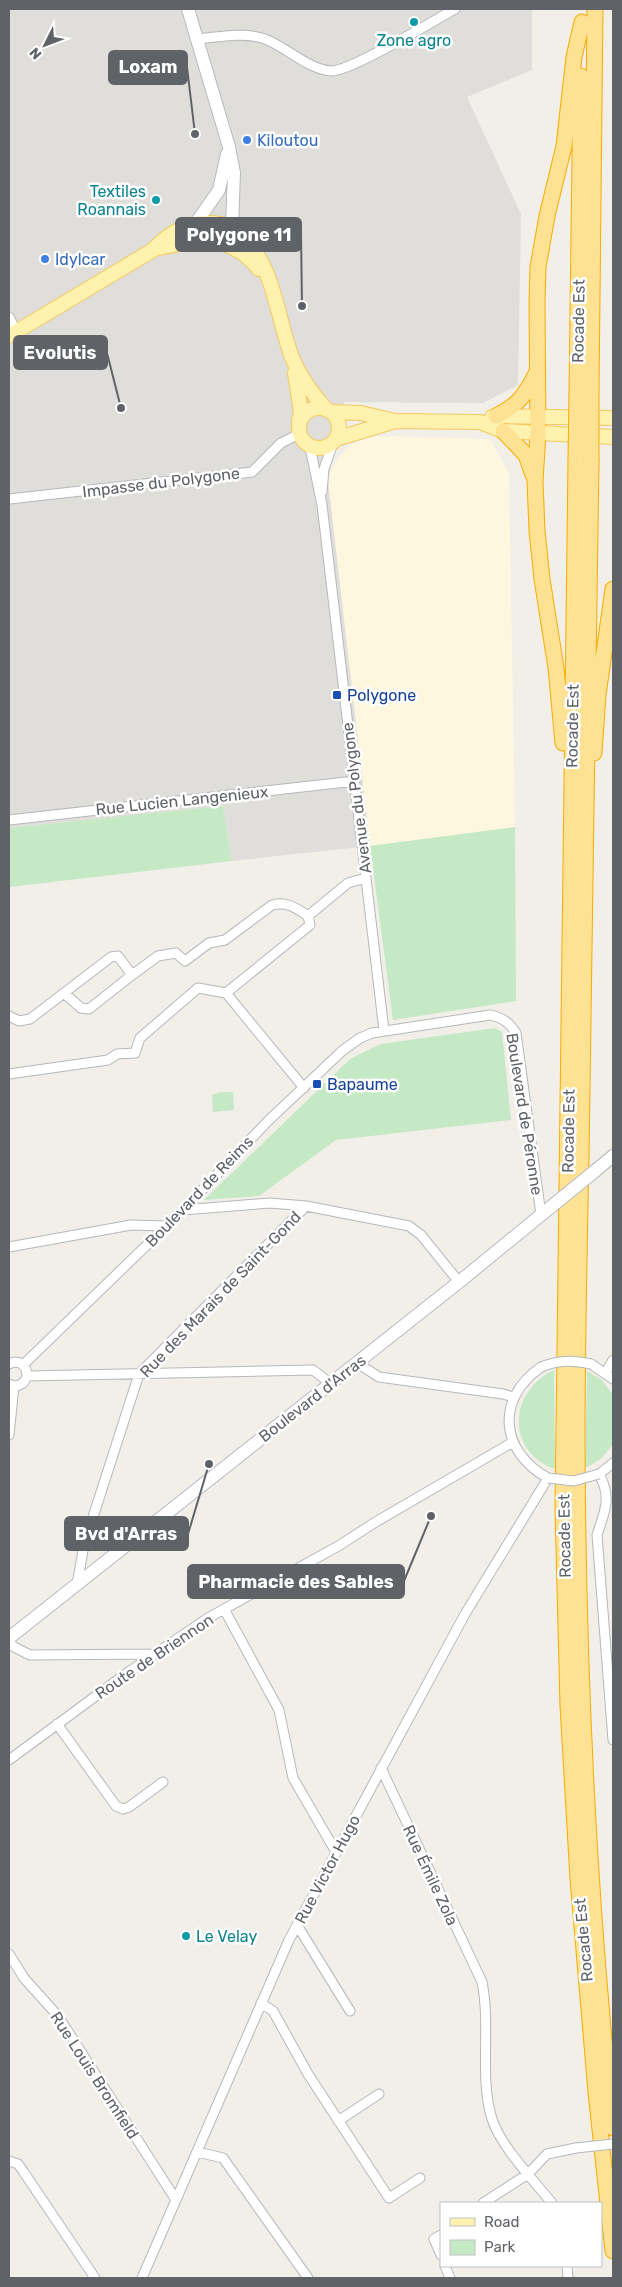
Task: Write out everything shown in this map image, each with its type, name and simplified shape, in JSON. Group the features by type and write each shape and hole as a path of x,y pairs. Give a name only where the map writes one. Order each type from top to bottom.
{"highway":[{"name":"Rocade Est","path":"583,56 595,9"},
{"name":"Rocade Est","path":"582,16 584,810 577,1443 583,1720 589,1866 602,2026 613,2128"},
{"path":"571,770 563,749 556,668 542,579 535,481 538,426 538,267 547,216 564,146 582,94 583,56"},
{"path":"496,416 518,403 526,394 537,371"},
{"path":"502,431 526,455 535,481"},
{"name":"Rocade Est","path":"583,461 571,770 563,1509 568,1706 579,1889 596,2092 613,2251"},
{"path":"584,810 591,795 598,695 613,589"}],"main road":[{"path":"188,9 229,147 234,173 232,227"},
{"path":"196,223 219,190 229,147"},
{"path":"153,250 163,239 196,223 213,223 232,227 258,254 268,272 271,289 292,358 300,401 299,427 301,439 310,447 321,449 335,441 395,421"},
{"path":"12,334 153,250 188,235 220,234 232,227"},
{"path":"153,250 188,242 208,241 235,247 251,259 271,289"},
{"path":"292,358 309,390 338,420 339,426 335,441"},
{"path":"299,427 309,410 316,408 329,411 361,413 395,421 480,422 496,416 538,426 613,437"},
{"path":"480,422 502,431 613,418"},
{"name":"Boulevard d'Arras","path":"9,1640 459,1282 613,1156"}],"street":[{"path":"197,39 242,35 262,38 318,67 332,71 351,66 455,9"},
{"path":"9,317 12,334"},
{"name":"Impasse du Polygone","path":"9,499 252,472 299,427"},
{"name":"Avenue du Polygone","path":"322,505 324,469 335,441"},
{"name":"Avenue du Polygone","path":"310,447 322,505 384,1031"},
{"name":"Rue Lucien Langenieux","path":"9,820 354,781"},
{"path":"308,916 348,883 366,878"},
{"path":"65,994 81,1008 89,1009 158,956 176,953 185,961 209,943 225,940 272,905 281,902 308,916 310,925 226,993"},
{"path":"9,1016 19,1021 30,1019 111,957 118,956 132,975"},
{"path":"9,1074 108,1060 117,1054 135,1053 140,1038 198,988 226,993 304,1088"},
{"name":"Boulevard de Reims","path":"23,1365 183,1210 268,1121 342,1051 360,1038 384,1031 490,1015 502,1018"},
{"name":"Boulevard de Péronne","path":"502,1018 510,1024 516,1033 541,1214"},
{"path":"183,1210 270,1203 306,1206 409,1226 420,1234 459,1282"},
{"name":"Rue des Marais de Saint-Gond","path":"77,1585 84,1545 139,1374 306,1206"},
{"path":"9,1247 131,1225 166,1226"},
{"path":"10,1360 23,1365 28,1376"},
{"path":"613,1379 606,1372 591,1364 574,1360 557,1361 541,1367 520,1385 514,1397 509,1419 513,1442 526,1463 548,1478 574,1482 599,1474 613,1463"},
{"path":"606,1372 613,1360"},
{"path":"357,1363 379,1377 514,1397"},
{"path":"28,1376 313,1370 330,1383"},
{"path":"9,1435 11,1385 21,1385 28,1376"},
{"name":"Route de Briennon","path":"9,1760 155,1654 224,1609 340,1545 374,1523 513,1442"},
{"path":"599,1474 607,1492 605,1511 597,1535 613,1740"},
{"name":"Rue Victor Hugo","path":"142,2278 261,2003 297,1925 464,1614 548,1478"},
{"path":"224,1609 279,1710 293,1778 336,1852"},
{"path":"9,1640 14,1647 30,1655 155,1654"},
{"path":"57,1724 116,1806 122,1809 129,1807 163,1782"},
{"name":"Rue Émile Zola","path":"380,1768 482,1982 486,2008 488,2091 492,2119 502,2139 551,2202"},
{"path":"297,1925 350,2011"},
{"name":"Rue Louis Bromfield","path":"9,1954 24,1978 58,2016 176,2200"},
{"path":"261,2003 273,2011 308,2074 389,2198 420,2178"},
{"path":"338,2121 379,2094"},
{"path":"485,2202 528,2174 547,2154 576,2148 613,2144"},
{"path":"196,2152 223,2158 308,2278"},
{"path":"9,2160 18,2164 95,2278"},
{"path":"437,2237 440,2250"}],"shaded area":[{"path":"9,9 532,9 532,70 467,97 521,214 518,385 483,403 344,402 328,481 370,846 232,861 223,806 9,828"},
{"path":"375,436 490,439 509,474 515,827 370,846 328,481 331,469 345,450 357,441"}],"green space":[{"path":"223,806 232,861 9,887 9,828"},
{"path":"515,827 516,1001 393,1020 370,846"},
{"path":"495,1028 502,1032 511,1120 336,1140 259,1196 204,1200 350,1059 381,1044"},
{"path":"220,1092 233,1092 234,1110 213,1112 212,1095"},
{"path":"554,1370 555,1469 539,1460 527,1449 521,1435 519,1421 521,1406 528,1392 539,1380"},
{"path":"587,1371 602,1380 613,1395 613,1444 601,1459 585,1468"}],"place":[{"name":"Zone agro","path":"414,22"},
{"name":"Loxam","path":"195,134"},
{"name":"Kiloutou","path":"247,140"},
{"name":"Textiles Roannais","path":"156,200"},
{"name":"Idylcar","path":"45,259"},
{"name":"Polygone 11","path":"302,306"},
{"name":"Evolutis","path":"121,408"},
{"name":"Polygone","path":"337,695"},
{"name":"Bapaume","path":"317,1084"},
{"name":"Bvd d'Arras","path":"209,1464"},
{"name":"Pharmacie des Sables","path":"431,1516"},
{"name":"Le Velay","path":"186,1936"}]}
